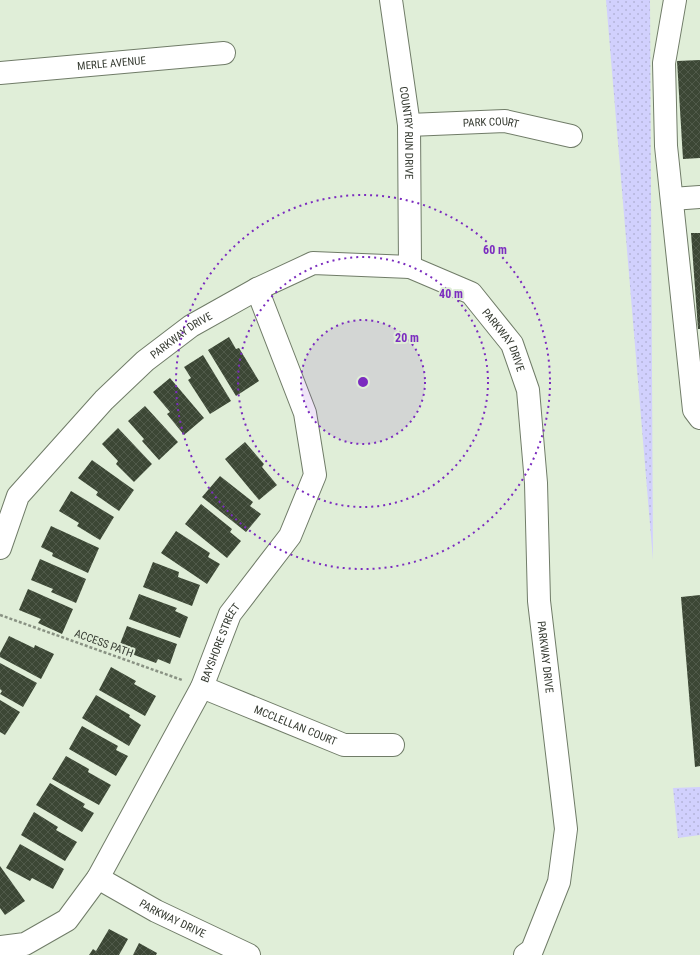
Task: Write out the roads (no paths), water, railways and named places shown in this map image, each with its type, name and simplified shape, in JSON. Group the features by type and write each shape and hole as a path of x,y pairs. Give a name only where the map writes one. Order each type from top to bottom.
{"street":[{"name":"COUNTRY RUN DRIVE","path":"391,0 409,125 410,267"},
{"path":"675,0 664,63 666,146 694,410 700,418"},
{"name":"MERLE AVENUE","path":"0,73 224,53"},
{"name":"PARK COURT","path":"409,125 506,121 570,136"},
{"path":"672,199 700,197"},
{"name":"PARKWAY DRIVE","path":"0,548 18,496 104,400 145,361 191,326 257,289 314,263 410,267 471,292 512,344 528,390 536,483 539,601 566,829 559,882 532,950 525,955"},
{"name":"BAYSHORE STREET","path":"0,946 24,944 67,920 98,878 202,687 230,614 290,536 315,475 305,412 257,289"},
{"name":"MCCLELLAN COURT","path":"202,687 344,744 393,745"},
{"name":"PARKWAY DRIVE","path":"98,878 156,911 249,955"}]}
